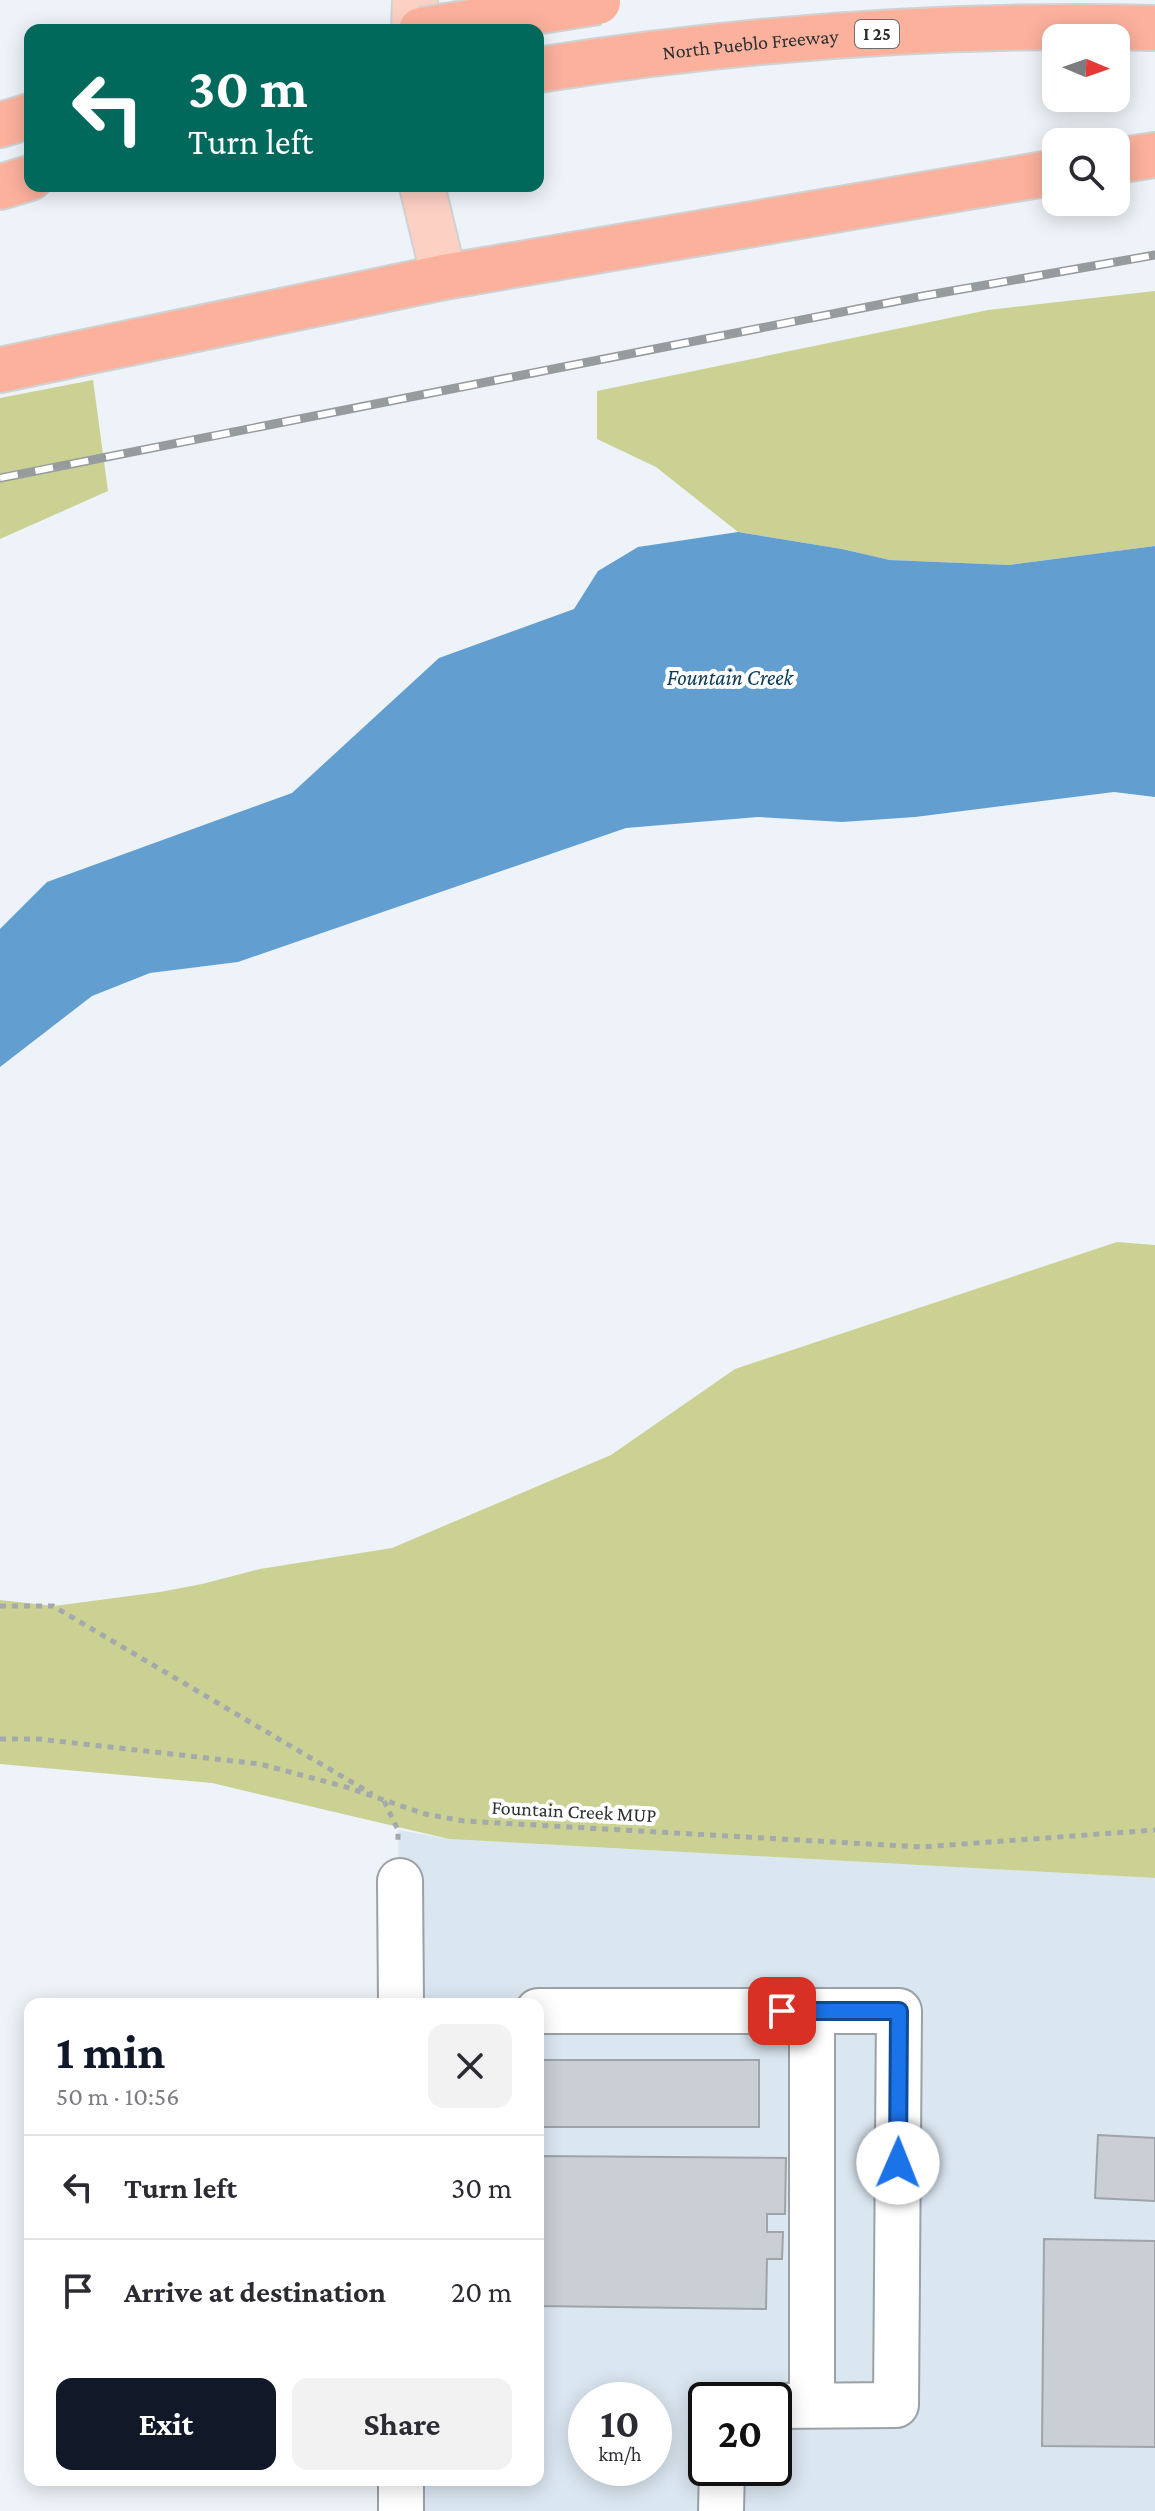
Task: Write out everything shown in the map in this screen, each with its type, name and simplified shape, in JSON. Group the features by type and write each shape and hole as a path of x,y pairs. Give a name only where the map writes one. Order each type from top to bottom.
{"highway":[{"path":"459,24 607,1"},
{"name":"North Pueblo Freeway","path":"544,69 689,49 848,35 949,30 1155,28"},
{"path":"0,125 24,118"},
{"path":"1130,159 1155,155"},
{"path":"0,370 444,277 1042,174"},
{"path":"0,187 24,180"}],"main road":[{"path":"414,24 415,0"},
{"path":"460,24 461,0"},
{"path":"423,192 444,277"},
{"path":"444,277 454,192"}],"street":[{"path":"400,1881 401,1998"},
{"path":"544,2011 812,2011 899,2011 896,2405 793,2406 812,2011"},
{"path":"401,2486 401,2511"},
{"path":"721,2511 722,2486"}],"path":[{"path":"0,1606 53,1606 384,1801"},
{"name":"Fountain Creek MUP","path":"0,1739 39,1739 260,1764 346,1787 425,1814 464,1821 922,1847 1155,1830"}],"shaded area":[{"path":"398,1830 449,1839 1155,1878 1155,2511 401,2511 401,2486 544,2486 544,1998 401,1998"}],"green space":[{"path":"1155,291 1155,546 1009,565 890,560 738,532 656,467 597,439 597,391 988,310"},
{"path":"93,380 108,491 0,539 0,398"},
{"path":"1117,1242 1155,1245 1155,1878 449,1839 212,1783 0,1764 0,1600 54,1606 160,1592 260,1569 392,1548 611,1455 735,1369"}],"water":[{"name":"Fountain Creek","path":"738,532 890,560 1009,565 1155,546 1155,797 1114,792 915,817 842,822 758,817 626,828 238,962 150,973 92,996 0,1067 0,929 47,882 292,793 439,658 574,609 598,571 638,547"}],"building":[{"path":"544,2060 759,2060 759,2127 544,2127"},
{"path":"1098,2135 1155,2138 1155,2201 1095,2198"},
{"path":"544,2156 786,2158 785,2214 767,2214 767,2232 783,2232 782,2259 767,2259 766,2309 544,2306"},
{"path":"1044,2239 1155,2241 1155,2447 1042,2446"}],"railway":[{"path":"0,478 923,296 1155,255"}],"route":[{"path":"782,2011 899,2011 898,2163"}]}
